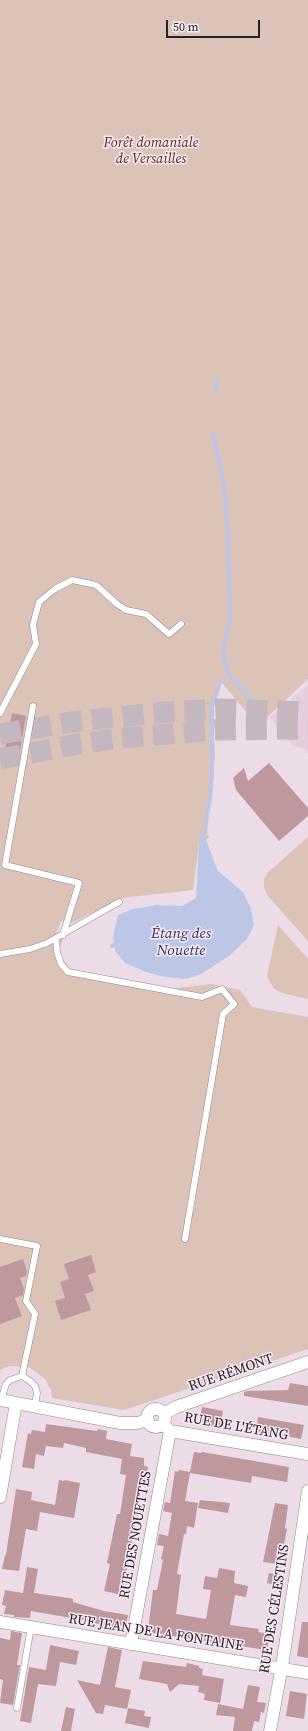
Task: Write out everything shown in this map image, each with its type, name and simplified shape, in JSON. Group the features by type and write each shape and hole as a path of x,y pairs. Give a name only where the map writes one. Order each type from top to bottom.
{"street":[{"name":"RUE RÉMONT","path":"166,1423 176,1407 308,1362"},
{"name":"RUE RÉMONT","path":"1,1400 120,1423 137,1423 148,1420 149,1414 152,1410 160,1410 166,1423"},
{"path":"0,1497 16,1403"},
{"name":"RUE DE L'ÉTANG","path":"166,1423 308,1454"},
{"name":"RUE DES NOUETTES","path":"131,1644 166,1423"},
{"name":"RUE DES CÉLESTINS","path":"270,1731 282,1669 308,1490"},
{"name":"RUE JEAN DE LA FONTAINE","path":"0,1622 308,1673"}],"lane":[{"path":"0,713 36,644 33,625 39,602 55,589 72,580 96,585 117,604 126,610 146,614 169,634 180,624"},
{"path":"33,706 5,864 79,883 63,935"},
{"path":"0,954 30,949 63,935 119,902"},
{"path":"56,938 57,952 61,964 68,972 202,997 222,989 234,1004 223,1014 185,1239"},
{"path":"0,1239 37,1246 26,1302 35,1314 22,1376"},
{"path":"1,1400 6,1384 10,1380 22,1376 30,1380 35,1386 37,1393 35,1407"},
{"path":"17,1708 31,1627"}],"shaded area":[{"path":"308,685 308,754 305,749 293,746 270,717"}],"green space":[{"name":"Forêt domaniale de Versailles","path":"0,0 308,0 308,679 258,726 222,683 213,710 215,758 207,834 209,837 206,840 199,842 193,890 122,898 69,924 61,921 55,937 63,939 60,949 61,957 71,969 170,989 212,984 240,990 252,1007 308,1017 308,1349 124,1410 52,1398 51,1390 45,1379 29,1367 9,1366 0,1370"},
{"path":"308,837 308,941 268,896 264,888 264,879 268,872"},
{"path":"278,925 308,959 308,999 282,993 274,989 267,976"}],"water":[{"name":"Étang des Nouette","path":"206,840 218,871 243,892 251,909 254,925 247,939 229,956 201,974 186,979 165,977 146,972 125,963 115,951 113,936 118,915 133,909 157,905 182,906 196,898 199,842"}],"building":[{"path":"12,713 26,716 19,757 4,754"},
{"path":"269,763 308,808 308,816 279,841 236,790 233,778 244,768 248,781"},
{"path":"91,1255 96,1272 88,1275 94,1291 85,1294 91,1310 61,1320 55,1301 65,1298 60,1282 69,1279 64,1264"},
{"path":"23,1259 27,1272 26,1276 20,1278 24,1289 23,1295 15,1298 22,1316 0,1324 0,1267"},
{"path":"290,1383 308,1386 308,1406 244,1396 244,1392 247,1391 288,1390"},
{"path":"202,1407 223,1411 220,1428 199,1424"},
{"path":"258,1417 304,1425 301,1439 285,1436 286,1432 267,1430 266,1433 256,1431"},
{"path":"46,1424 107,1431 106,1439 132,1444 130,1456 144,1458 144,1466 148,1467 147,1473 150,1473 148,1485 142,1484 122,1595 104,1591 110,1564 107,1563 117,1514 120,1514 126,1475 120,1474 122,1459 86,1452 86,1448 64,1443 63,1448 46,1446 44,1456 36,1454 34,1469 22,1467 28,1433 31,1434 32,1430 45,1432"},
{"path":"194,1452 202,1452 289,1467 287,1482 252,1476 251,1483 190,1473 185,1501 198,1503 194,1528 187,1526 186,1534 184,1534 177,1574 181,1575 176,1614 206,1619 211,1590 203,1589 205,1576 217,1578 219,1568 235,1571 234,1583 248,1586 246,1597 235,1595 230,1625 259,1629 258,1632 270,1634 267,1650 152,1633 152,1631 148,1630 153,1590 157,1590 163,1560 161,1559 164,1546 157,1545 159,1534 168,1536 172,1513 163,1511 165,1502 170,1503 175,1471 178,1472 179,1470 190,1472"},
{"path":"59,1480 80,1483 74,1518 40,1512 37,1531 26,1529 19,1571 2,1569 6,1555 16,1489 32,1492 31,1500 55,1505"},
{"path":"200,1500 230,1503 228,1513 198,1508"},
{"path":"275,1503 288,1505 285,1528 287,1529 284,1544 281,1543 278,1564 263,1562"},
{"path":"27,1567 38,1569 34,1593 69,1598 73,1599 73,1602 104,1611 128,1615 126,1626 115,1625 115,1627 31,1611 30,1618 14,1617 14,1615 4,1614 6,1606 2,1605 5,1590 23,1593"},
{"path":"269,1573 282,1575 280,1586 267,1583"},
{"path":"302,1622 308,1622 308,1658 297,1656"},
{"path":"11,1631 22,1633 17,1665 20,1665 13,1705 0,1703 3,1680 0,1679 0,1638 10,1640"},
{"path":"50,1645 79,1651 76,1665 60,1662 56,1686 38,1684 31,1723 20,1721 29,1667 46,1670"},
{"path":"108,1647 122,1650 115,1687 131,1690 127,1709 105,1705 103,1714 96,1713 77,1680 100,1685"},
{"path":"143,1661 186,1667 187,1663 199,1666 199,1668 203,1669 202,1675 224,1679 220,1703 204,1700 205,1694 198,1692 199,1686 179,1684 170,1692 167,1684 139,1679"},
{"path":"248,1685 260,1687 257,1702 266,1703 264,1713 261,1712 259,1722 254,1721 252,1731 233,1731 235,1717 216,1715 218,1704 243,1709"},
{"path":"290,1691 307,1694 304,1719 286,1716"},
{"path":"66,1707 75,1709 71,1731 61,1731"},
{"path":"128,1708 145,1711 144,1716 151,1717 149,1728 125,1723"}],"waterway":[{"path":"216,389 217,381"},
{"path":"213,434 224,485 228,535 230,618 223,652 228,674 262,712"},
{"path":"202,841 210,799 212,776 212,706 220,681"}],"tunnel":[{"path":"0,734 77,721 165,712 218,709 308,712"},
{"path":"0,759 78,744 121,738 215,730 308,729"}]}
